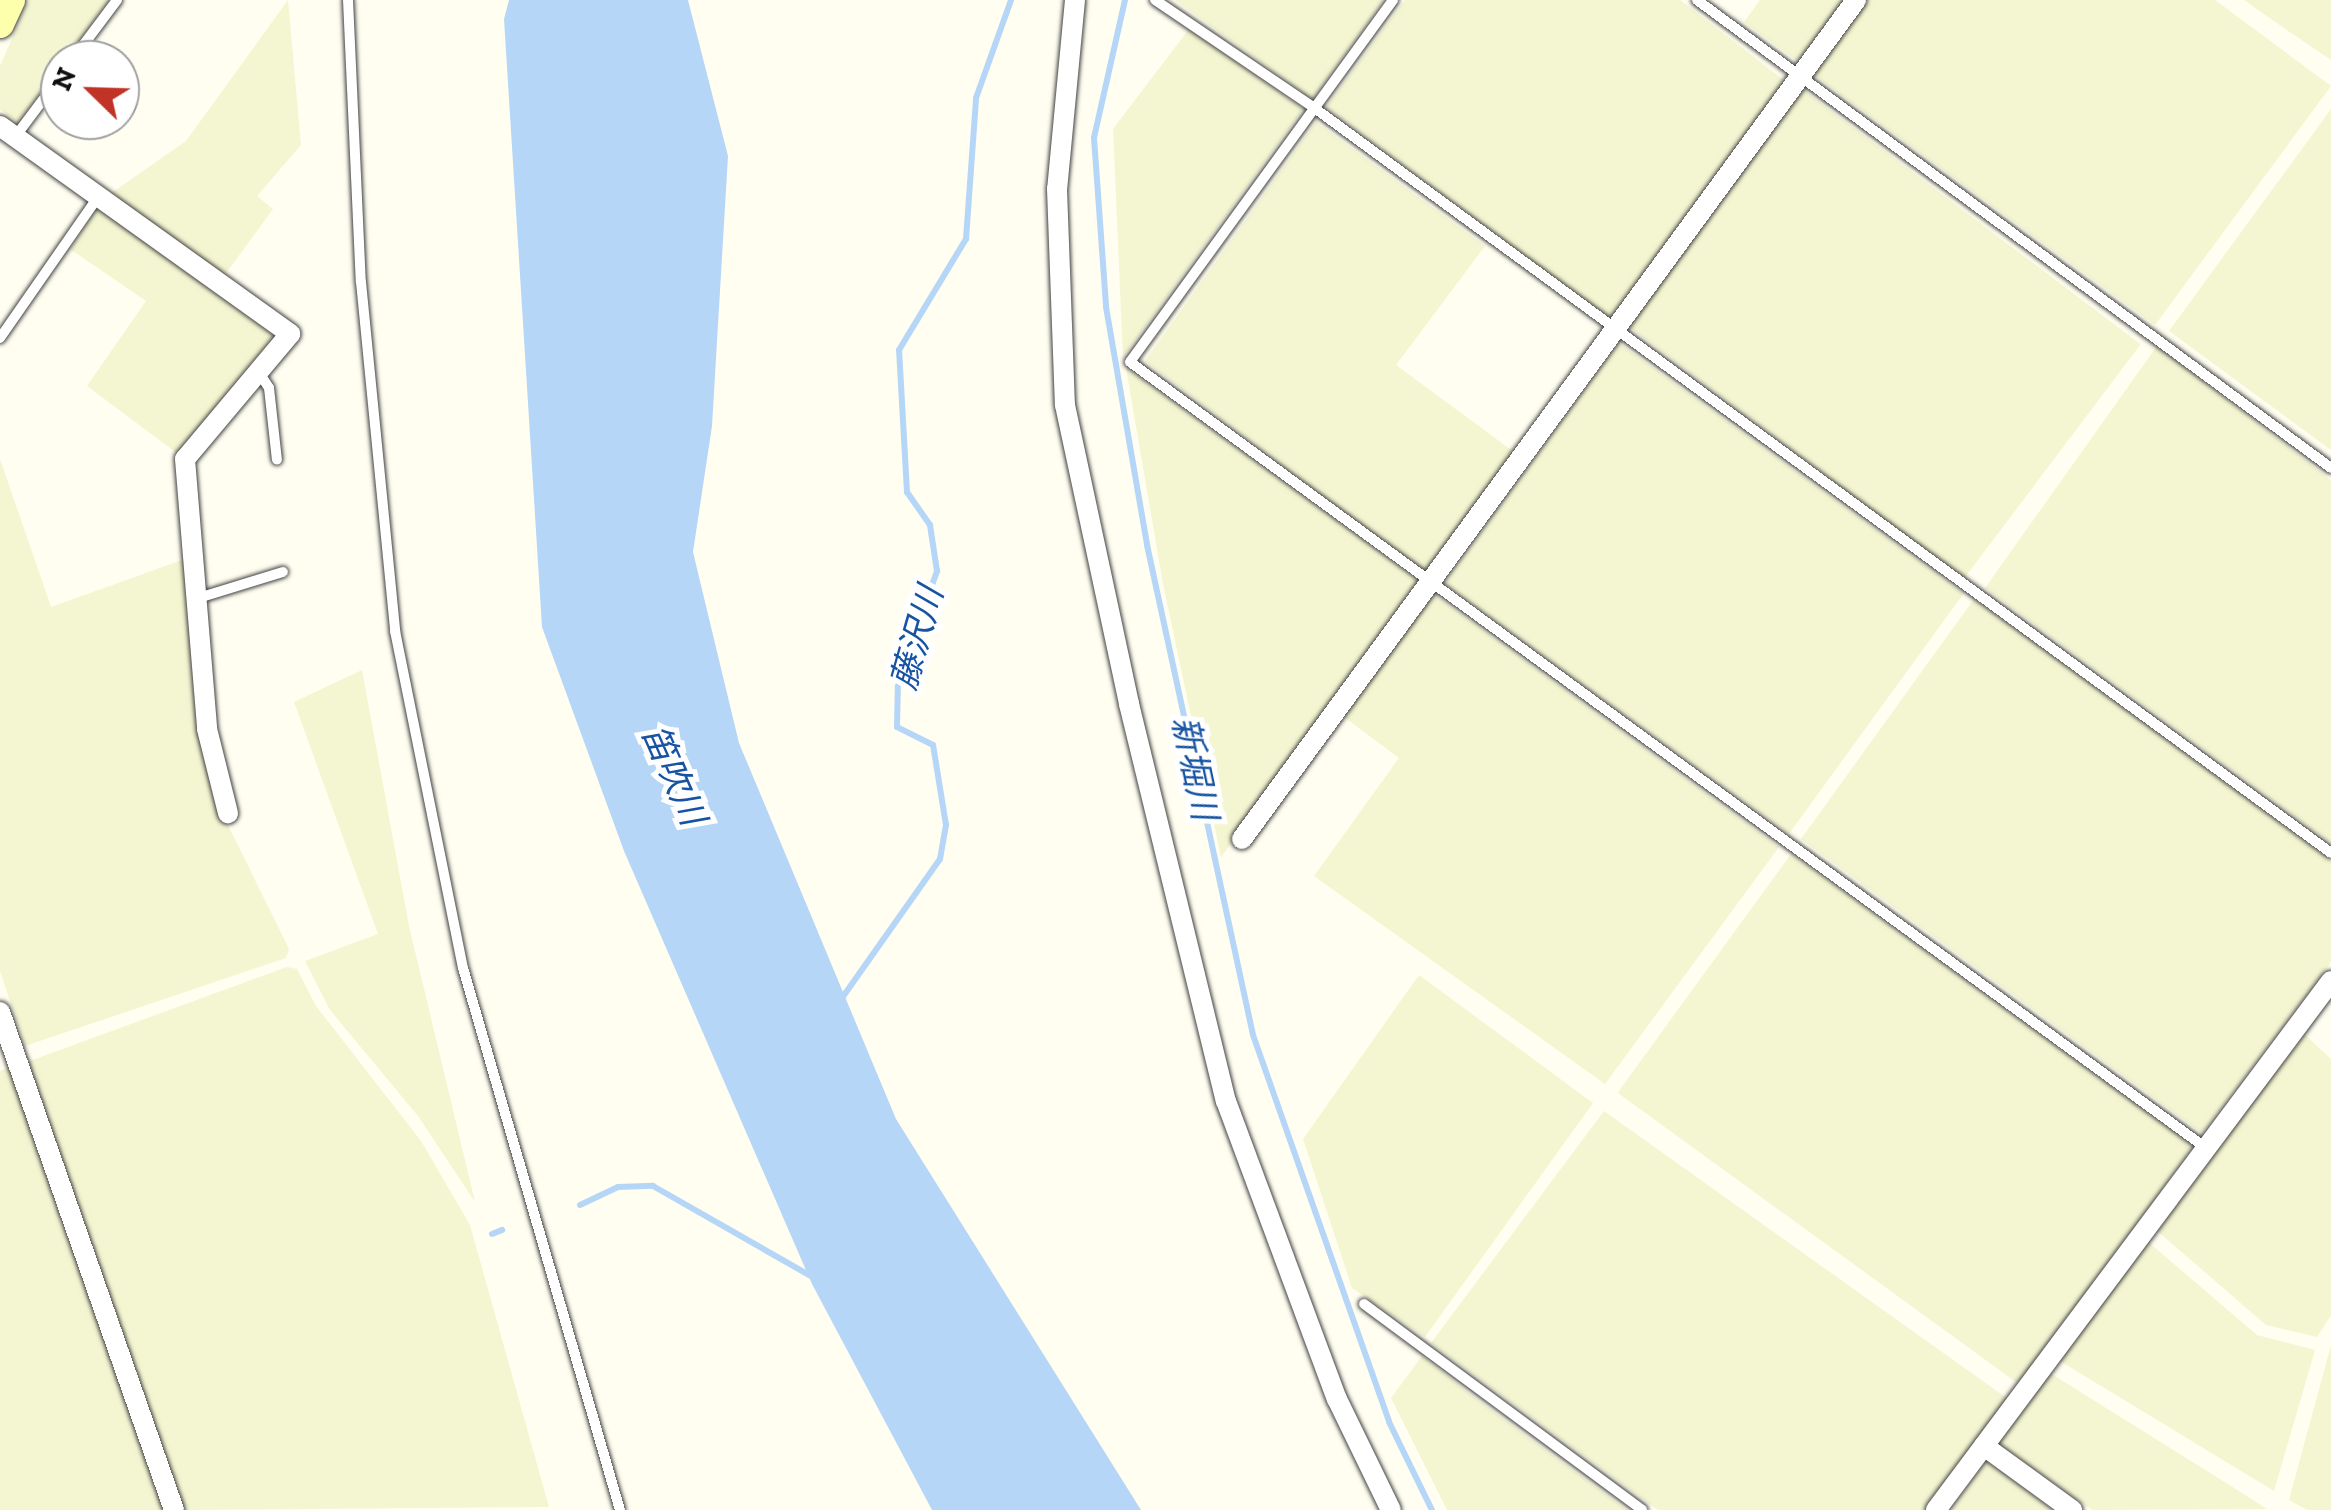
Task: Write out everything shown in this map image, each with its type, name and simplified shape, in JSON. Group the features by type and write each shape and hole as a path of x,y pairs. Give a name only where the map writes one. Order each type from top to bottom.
{"main road":[{"path":"0,24 11,0"}],"street":[{"path":"1075,0 1057,189 1064,405 1128,704 1226,1101 1337,1399 1390,1510"},
{"path":"1242,839 1856,0"},
{"path":"8,131 290,334 184,458 207,730 228,814"},
{"path":"1936,1510 2331,981"},
{"path":"0,1012 174,1510"},
{"path":"1984,1446 2072,1510"}],"lane":[{"path":"87,40 118,0"},
{"path":"348,0 380,518 402,670 464,968 620,1510"},
{"path":"1155,0 1313,106 1614,332 2331,853"},
{"path":"1393,0 1130,362 2206,1148"},
{"path":"1697,0 2331,468"},
{"path":"8,131 40,97"},
{"path":"0,338 99,196"},
{"path":"258,371 269,388 277,460"},
{"path":"195,600 283,572"},
{"path":"1364,1304 1642,1510"}],"green space":[{"path":"29,0 109,0 79,40 40,40 40,93 18,123 0,109 0,66"},
{"path":"288,0 301,145 257,196 273,209 224,276 110,194 186,141"},
{"path":"1175,0 1384,0 1312,99"},
{"path":"1405,0 1680,0 1785,81 1610,319 1326,107"},
{"path":"1760,0 1845,0 1799,62 1744,22"},
{"path":"1867,0 2215,0 2331,86 2155,325 1813,74"},
{"path":"2244,0 2331,0 2331,60 2281,26"},
{"path":"1189,29 1303,109 1123,357 1113,129"},
{"path":"1802,89 2141,344 1964,579 1625,324"},
{"path":"2331,109 2331,450 2169,331"},
{"path":"1316,122 1485,246 1396,365 1514,452 1426,574 1145,361"},
{"path":"98,207 273,331 274,340 178,454 87,386 146,301 70,249"},
{"path":"1619,343 1964,593 1789,834 1444,583"},
{"path":"2157,346 2331,480 2331,843 1985,588"},
{"path":"1126,368 1423,584 1221,857 1163,584"},
{"path":"0,459 51,607 185,559 224,817 289,949 286,958 25,1046 0,971"},
{"path":"1434,594 1779,847 1605,1084 1314,876 1399,758 1344,717"},
{"path":"1974,599 2331,861 2331,962 2202,1133 1801,839"},
{"path":"362,670 409,926 475,1202 418,1116 330,1010 305,961 378,934 294,702"},
{"path":"1791,854 2193,1146 2020,1385 1618,1093"},
{"path":"287,967 297,969 316,1006 421,1141 470,1225 549,1507 184,1510 27,1062"},
{"path":"1419,975 1593,1103 1425,1337 1352,1288 1303,1139"},
{"path":"2303,1033 2331,1059 2331,1315 2317,1337 2266,1325 2155,1229"},
{"path":"11,1067 165,1510 0,1510 0,1071"},
{"path":"1604,1111 2008,1399 1924,1510 1658,1510 1431,1343"},
{"path":"2146,1240 2257,1335 2315,1350 2274,1491 2060,1361"},
{"path":"2331,1345 2331,1510 2307,1510 2289,1500"},
{"path":"1422,1356 1627,1510 1447,1510 1391,1398"},
{"path":"2050,1373 2267,1509 2092,1510 1998,1443"},
{"path":"1986,1461 2053,1510 1951,1510"}],"water":[{"name":"笛吹川","path":"509,0 688,0 728,156 712,426 693,552 739,743 896,1119 1141,1510 932,1510 812,1284 624,851 542,627 504,19"}],"waterway":[{"name":"藤沢川","path":"842,998 940,859 946,825 933,745 897,727 898,679 937,571 930,525 907,492 899,350 966,239 976,98 1011,0"},
{"name":"新堀川","path":"1125,0 1094,138 1106,307 1147,545 1253,1035 1389,1422 1432,1510"},
{"path":"580,1205 618,1187 653,1186 814,1278"},
{"path":"492,1234 502,1230"}]}
